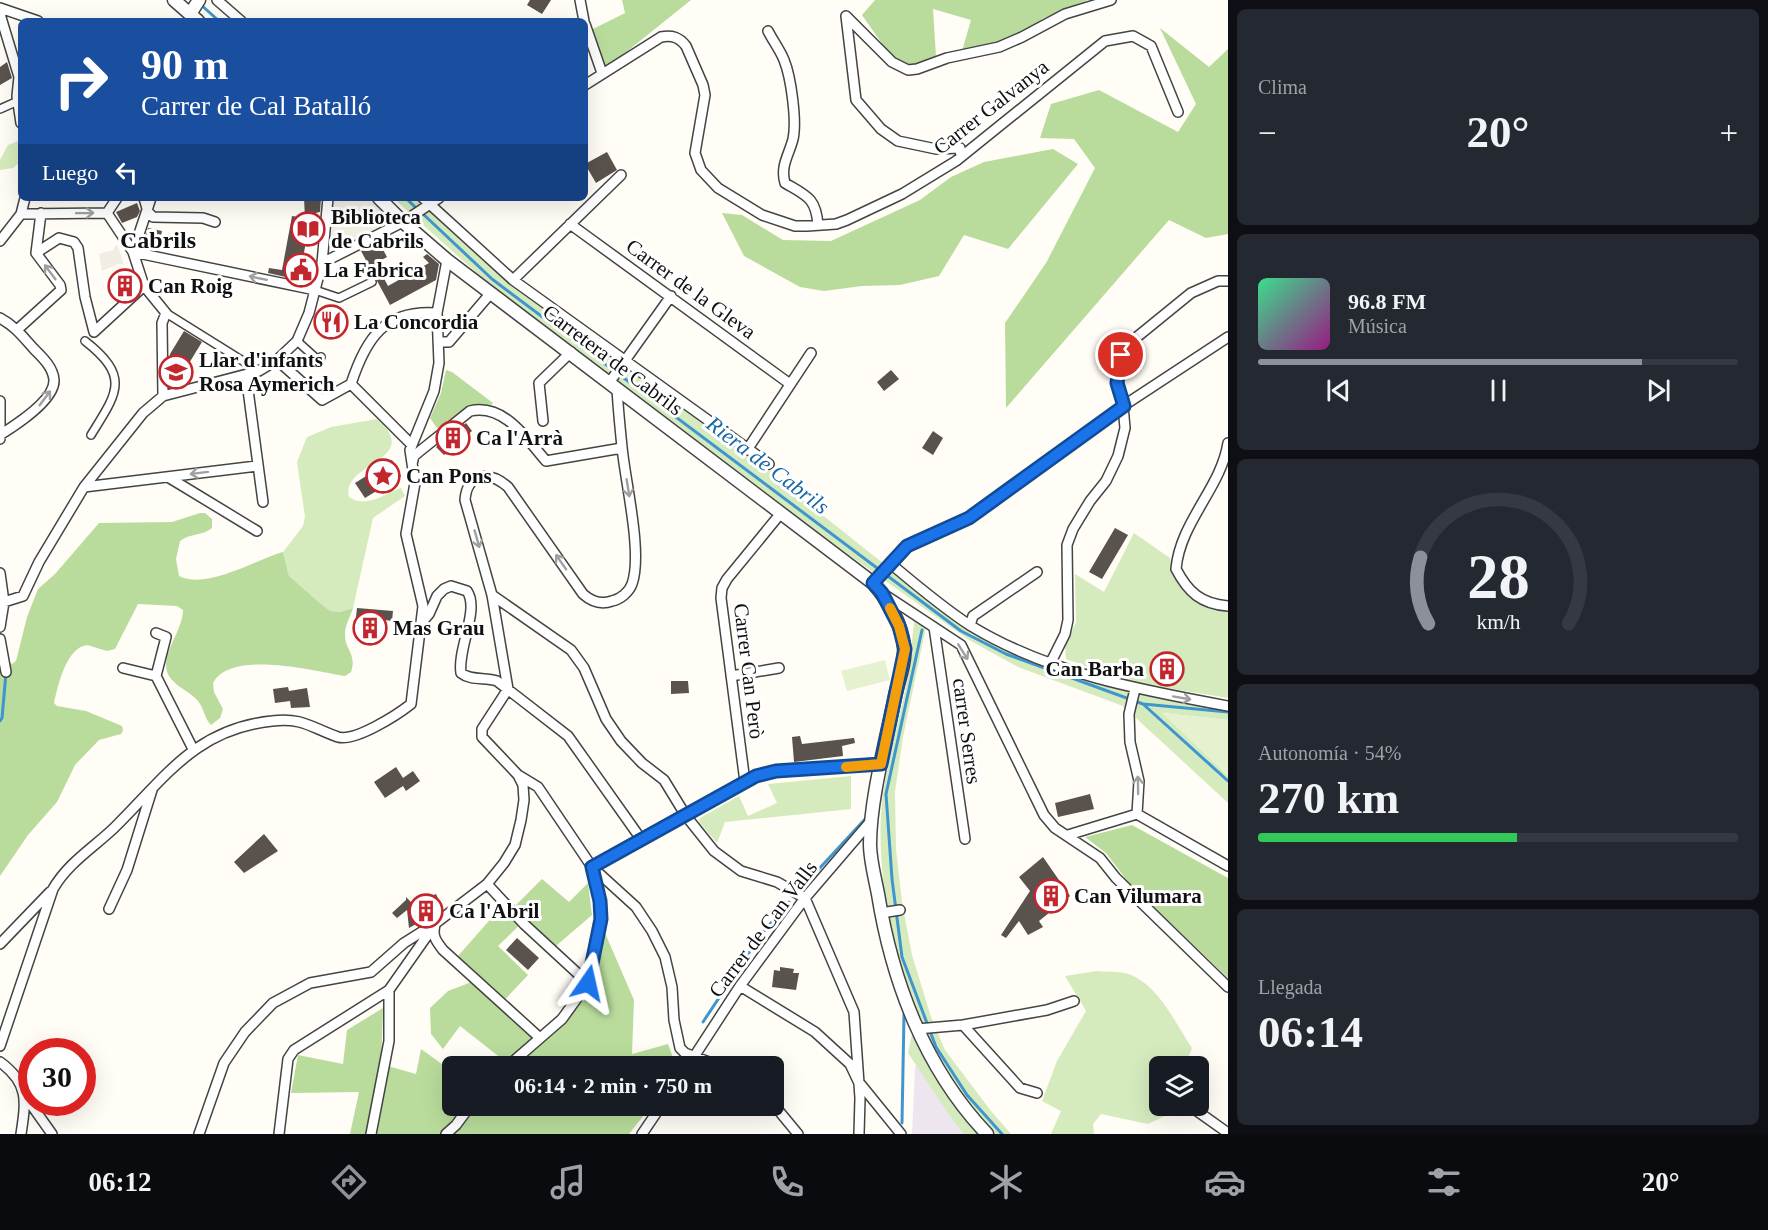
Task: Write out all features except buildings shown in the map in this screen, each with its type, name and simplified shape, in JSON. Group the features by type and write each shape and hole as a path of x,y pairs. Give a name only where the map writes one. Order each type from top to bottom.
{"street":[{"path":"174,0 193,13"},
{"path":"217,0 238,18"},
{"path":"580,0 583,18"},
{"path":"961,157 960,148 936,149 889,137 856,99 846,16 892,62 908,70 947,58 999,47 1022,38 1048,21 1111,0"},
{"path":"0,8 29,18"},
{"path":"0,14 14,57 18,78"},
{"path":"768,32 785,61 791,86 793,138 784,162 785,183 811,198 817,211 818,225"},
{"path":"588,33 602,73 588,83"},
{"name":"Carrer Galvanya","path":"602,73 661,37 670,35 681,41 686,46 705,95 695,153 701,170 708,179 762,215 795,226 836,224 902,195 961,157 1105,41 1133,36 1151,46 1178,112"},
{"path":"0,109 18,101"},
{"path":"513,280 621,175"},
{"path":"0,241 21,213 24,201"},
{"path":"107,213 115,201"},
{"path":"145,201 148,212 153,217 203,218 215,222"},
{"path":"130,248 148,212 150,201"},
{"path":"4,602 23,596 39,562 84,487 143,413 163,396 259,371 277,360 297,340 309,313 325,259 328,201"},
{"name":"Carretera de Cabrils","path":"383,201 447,260 490,294 613,383 782,513 876,580 899,626 905,649 881,764 870,845 885,912 891,961 920,1029 945,1078 987,1134"},
{"path":"424,201 427,207 513,280 624,364 769,464"},
{"path":"325,259 406,220 435,201"},
{"path":"21,213 107,213"},
{"path":"18,329 61,290 60,285 36,254 41,213"},
{"path":"107,213 130,248 144,286 166,313 259,371"},
{"name":"Carrer de la Gleva","path":"570,224 790,384"},
{"path":"36,254 59,238 74,242 78,248 85,297 94,332 144,286"},
{"path":"119,250 130,248 315,290 339,298 372,282"},
{"path":"0,944 53,889 69,867 114,829 193,749 228,730 273,720 308,723 345,738 360,734 411,704 423,606 406,534 414,490 411,444 435,390 439,363 437,313 447,260"},
{"path":"1051,662 1065,634 1068,620 1067,545 1073,529 1090,501 1106,481 1118,456 1125,428 1124,406 1117,383 1121,355 1132,341 1191,293 1204,285 1228,281"},
{"path":"438,342 449,342 490,294"},
{"path":"670,296 613,383 632,517 635,564 632,582 627,592 617,600 607,603 589,600 508,487 499,479 488,476 471,482 466,489 465,500 492,595 508,689 482,729 482,737 518,775 538,788 592,867 636,907 652,931 665,957 672,987 677,1039 685,1053 690,1056"},
{"path":"163,396 162,323 166,313"},
{"path":"277,360 322,400 351,384 357,367 374,338 389,321 403,314 437,313"},
{"path":"0,318 18,329 52,370 53,388 41,404 0,437"},
{"path":"876,580 907,546 969,518 1124,406 1228,337"},
{"path":"297,340 318,360 321,357"},
{"path":"85,341 109,361 114,377 114,398 91,435"},
{"path":"543,421 538,383 571,352"},
{"path":"747,450 811,353"},
{"path":"246,375 263,502"},
{"path":"351,384 411,444"},
{"path":"0,401 0,437"},
{"path":"412,464 414,456 420,451 470,411 480,409 508,420 546,461 622,448"},
{"path":"1228,442 1224,462 1181,543 1176,569 1194,596 1209,604 1228,606"},
{"path":"84,487 257,466"},
{"path":"168,477 257,531"},
{"name":"Carrer Can Però","path":"745,782 722,588 782,513"},
{"path":"889,565 970,625 1006,644 1133,697 1228,706"},
{"path":"970,625 973,616 1037,572"},
{"path":"0,573 4,602 0,627"},
{"path":"422,622 444,589 451,586 467,591 471,605 459,662 461,673 467,678 488,678 497,681 568,736 641,839"},
{"path":"882,593 961,645 1044,815 1055,828 1100,858 1116,878 1228,987"},
{"path":"492,595 571,650 584,668 606,719 621,741 642,763 664,780 686,816 714,851 741,871 777,882 805,898 854,1012 860,1098 859,1134"},
{"name":"carrer Serres","path":"934,627 965,839"},
{"path":"156,633 166,637 156,676 193,749"},
{"path":"0,639 6,672"},
{"path":"123,668 156,676"},
{"path":"731,676 779,668"},
{"path":"1133,697 1129,714 1130,742 1139,781 1137,814"},
{"path":"592,867 756,776 776,771 881,764"},
{"path":"198,1134 224,1063 245,1032 273,1003 310,983 371,972 404,943 436,923 487,884 515,845 524,800 523,785 518,775"},
{"path":"109,909 127,870 153,787"},
{"path":"1068,835 1137,814 1228,866"},
{"name":"Carrer de Can Valls","path":"695,1056 740,986 805,898 873,819"},
{"path":"519,1056 562,1019 588,983 601,919 600,901 592,867"},
{"path":"487,884 524,924 588,983"},
{"path":"0,1046 53,889"},
{"path":"885,912 900,910"},
{"path":"279,1134 288,1059 294,1050 389,990 436,923"},
{"path":"436,923 433,932 443,950 540,1038"},
{"path":"740,986 815,1032 850,1064 858,1081 901,1134"},
{"path":"371,1134 389,1041 389,990"},
{"path":"920,1029 963,1025 1047,1010 1074,1001"},
{"path":"963,1025 1020,1088 1037,1093"},
{"path":"0,1062 18,1080"},
{"path":"21,1131 23,1116"},
{"path":"39,1116 52,1134"},
{"path":"446,1134 463,1116"},
{"path":"642,1134 654,1116"},
{"path":"783,1116 798,1134"},
{"path":"1204,1116 1228,1133"},
{"path":"21,1131 31,1122 45,1124"}],"shaded area":[{"path":"333,201 372,201 392,222 340,249 331,243"},
{"path":"117,244 124,265 118,264 102,271 99,254 113,250"},
{"path":"933,1049 993,1134 912,1134 915,1067"}],"green space":[{"path":"622,0 691,0 605,69 591,30 625,13"},
{"path":"875,0 1088,0 1044,18 1020,34 962,51 971,20 933,9 936,57 912,65 890,55 862,15"},
{"path":"1160,28 1209,67 1228,49 1228,234 1206,238 1169,220 1006,408 1005,323 1046,263 1095,168 1074,139 1040,138 1051,104 1099,90 1178,132 1196,104"},
{"path":"18,141 18,164 13,168 0,170 0,160 8,145"},
{"path":"1053,149 1078,164 1008,249 964,235 939,276 900,285 862,286 824,291 800,287 744,256 722,213 742,215 783,240 831,241 920,200 951,177 984,162"},
{"path":"396,201 417,201 511,285 774,473 791,490 962,626 992,641 1129,691 1228,709 1228,720 1163,713 1228,776 1228,803 1123,706 1018,667 969,640 791,514 489,284"},
{"path":"446,370 452,372 493,403 488,409 474,407 468,409 440,432 430,418 441,393"},
{"path":"377,419 389,433 392,444 387,453 378,461 356,476 350,485 349,497 362,502 368,501 401,488 405,496 373,518 353,608 340,612 330,611 289,576 283,552 303,526 305,517 297,462 307,437 331,427"},
{"path":"205,513 212,519 212,528 180,541 176,559 179,576 190,579 217,577 283,552 289,576 330,611 340,612 353,608 345,635 353,661 351,672 345,676 274,665 237,667 223,673 213,683 214,692 223,709 220,718 211,725 197,700 175,683 167,672 168,656 182,619 183,610 177,606 138,604 115,649 107,651 87,645 80,648 68,660 54,703 57,706 86,711 122,726 121,734 99,740 75,765 57,802 28,835 0,876 0,657 12,664 16,661 27,617 38,589 55,574 99,523 172,522"},
{"path":"1134,533 1170,558 1176,579 1189,595 1207,606 1228,611 1228,698 1130,682 1066,659 1065,646 1076,622 1075,574 1104,592"},
{"path":"914,622 926,627 903,737 895,792 896,849 902,902 912,955 931,1017 945,1050 1011,1134 993,1134 988,1129 928,1042 905,986 889,920 881,853 883,793 907,681"},
{"path":"885,660 890,680 847,691 841,671"},
{"path":"1162,713 1228,720 1228,776"},
{"path":"851,776 851,809 725,822 717,843 699,822 700,818 739,796 748,816 777,803 768,784"},
{"path":"1132,825 1228,878 1228,978 1128,882 1106,853 1085,837"},
{"path":"542,879 569,902 588,883 592,915 556,946 525,920 498,946 528,975 498,1007 542,1043 589,995 605,933 634,1000 632,1054 668,1044 672,1056 498,1056 460,1026 443,1049 431,1034 430,1008 448,991 469,983 477,973 458,956 502,906 509,912"},
{"path":"1097,971 1125,973 1147,985 1164,1004 1192,1048 1189,1056 1149,1056 1149,1116 1165,1116 1148,1124 1101,1114 1093,1124 1094,1134 1051,1134 1061,1111 1042,1101 1057,1061 1086,1011 1065,976"},
{"path":"383,1008 381,1064 416,1074 421,1049 442,1064 442,1116 643,1116 629,1134 350,1134 359,1092 291,1093 298,1055 343,1064 347,1030"},
{"path":"912,1034 944,1088 980,1134 964,1134 954,1122 908,1053"}],"waterway":[{"name":"Riera de Cabrils","path":"200,4 216,18"},
{"name":"Riera de Cabrils","path":"409,201 417,209"},
{"name":"Riera de Cabrils","path":"422,213 492,279 961,631 1006,654 1143,704 1228,712"},
{"path":"922,630 886,794 892,879 902,957 936,1047 967,1095 1002,1134"},
{"path":"0,721 6,673"},
{"path":"1143,704 1228,781"},
{"path":"805,884 867,817"},
{"path":"703,1022 760,936 789,902"},
{"path":"902,1123 904,1014"}],"slow traffic":[{"path":"846,767 881,764 905,649 899,626 890,608"}],"place":[{"name":"Biblioteca de Cabrils","path":"308,229"},
{"name":"La Fabrica","path":"301,270"},
{"name":"Can Roig","path":"125,286"},
{"name":"La Concordia","path":"331,322"},
{"name":"Llar d'infants Rosa Aymerich","path":"176,372"},
{"name":"Ca l'Arrà","path":"453,438"},
{"name":"Can Pons","path":"383,476"},
{"name":"Mas Grau","path":"370,628"},
{"name":"Can Barba","path":"1167,669"},
{"name":"Can Vilumara","path":"1051,896"},
{"name":"Ca l'Abril","path":"426,911"}],"district":[{"name":"Cabrils","path":"158,240"}],"route":[{"path":"588,983 601,919 600,901 592,867 756,776 776,771 881,764 905,649 899,626 882,593 873,583 907,546 969,518 1124,406 1117,383 1121,355"}]}
